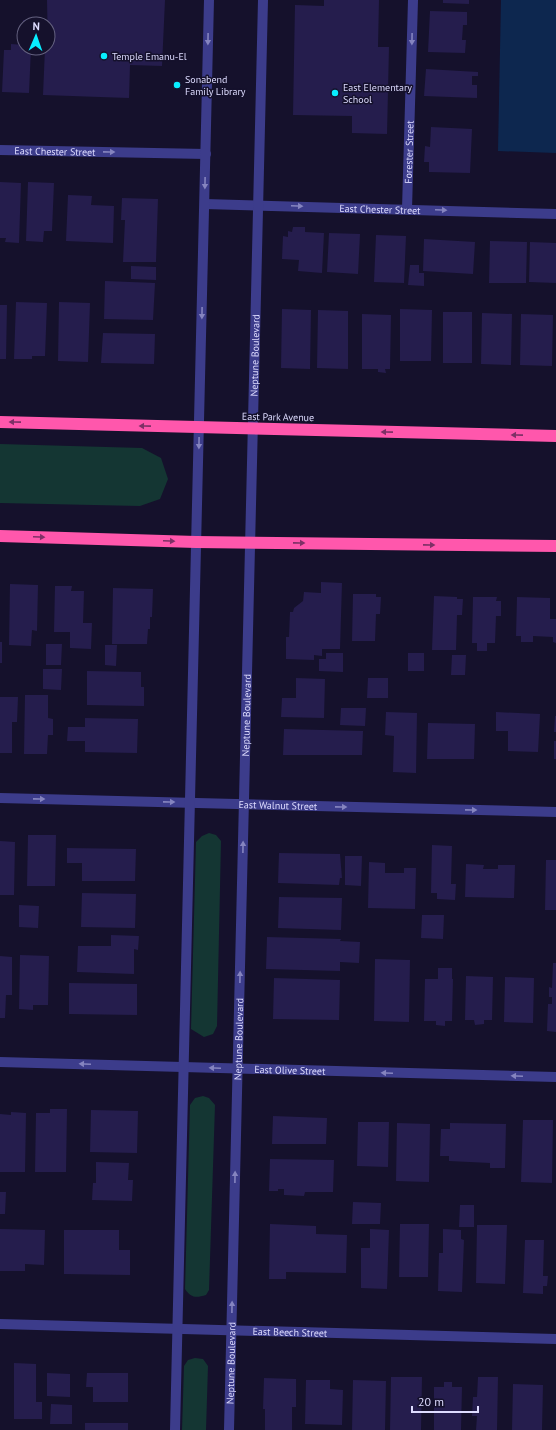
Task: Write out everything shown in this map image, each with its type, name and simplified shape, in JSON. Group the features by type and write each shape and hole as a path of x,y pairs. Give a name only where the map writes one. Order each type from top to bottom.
{"highway":[{"name":"East Park Avenue","path":"0,422 556,436"},
{"path":"0,536 196,542 556,546"}],"street":[{"path":"175,1430 209,0"},
{"name":"Neptune Boulevard","path":"229,1430 263,0"},
{"name":"Forester Street","path":"407,209 413,0"},
{"name":"East Chester Street","path":"0,150 206,154"},
{"name":"East Chester Street","path":"204,204 556,214"},
{"name":"East Walnut Street","path":"0,798 556,812"},
{"name":"East Olive Street","path":"0,1062 556,1077"},
{"name":"East Beech Street","path":"0,1324 556,1339"}],"green space":[{"path":"0,444 142,448 161,458 168,479 160,499 140,506 0,503"},
{"path":"209,833 216,835 221,841 217,1026 213,1034 204,1037 191,1029 196,842 202,836"},
{"path":"203,1096 209,1098 215,1105 209,1290 206,1295 197,1297 189,1294 185,1289 190,1105 195,1098"},
{"path":"195,1358 203,1359 208,1366 206,1430 182,1430 184,1366 188,1360"}],"water":[{"path":"501,0 556,0 556,153 498,151"}],"building":[{"name":"Temple Emanu-El","path":"47,0 165,0 162,66 130,65 129,98 43,95 45,56 56,56 56,16 47,16"},
{"path":"324,0 379,0 378,47 389,47 387,134 352,133 352,116 293,115 295,5 324,6"},
{"path":"443,0 469,0 469,4 443,3"},
{"path":"430,11 467,12 467,25 463,25 462,40 466,40 465,53 428,52"},
{"path":"11,44 16,44 16,56 31,56 29,93 2,92 4,50 11,50"},
{"path":"426,69 478,72 478,76 472,76 472,85 477,85 477,98 424,96"},
{"path":"431,127 472,129 470,173 429,172 429,162 424,162 425,146 430,147"},
{"path":"0,182 21,183 19,243 5,242 6,238 0,238"},
{"path":"28,182 54,183 52,231 44,231 43,242 26,241"},
{"path":"68,195 92,196 91,205 114,206 113,243 66,241"},
{"path":"122,198 158,199 156,262 123,262 125,220 121,220"},
{"path":"293,227 305,227 305,232 324,233 322,273 298,271 299,260 282,259 283,236 288,237 288,231 292,232"},
{"path":"329,233 360,234 358,274 327,272"},
{"path":"376,235 406,236 404,283 374,282"},
{"path":"424,239 475,242 473,274 423,271"},
{"path":"490,241 527,242 526,283 489,283"},
{"path":"530,242 556,243 556,283 529,282"},
{"path":"410,265 419,265 419,273 424,273 424,286 408,285"},
{"path":"131,266 156,267 156,280 131,279"},
{"path":"105,281 155,283 153,320 104,319"},
{"path":"16,302 47,303 45,356 32,356 32,359 14,359"},
{"path":"59,302 90,303 88,362 58,361"},
{"path":"0,305 7,305 6,359 0,359"},
{"path":"282,309 311,310 310,369 281,368"},
{"path":"400,309 432,310 431,361 400,361"},
{"path":"318,310 348,311 348,369 317,368"},
{"path":"443,312 472,312 472,363 443,363"},
{"path":"482,313 512,314 511,365 481,364"},
{"path":"362,314 391,315 390,369 385,369 386,373 378,372 378,369 362,369"},
{"path":"521,314 553,315 552,366 520,365"},
{"path":"103,333 155,334 154,364 101,363"},
{"path":"321,582 342,583 340,649 322,649 322,656 314,655 314,660 286,659 286,637 289,637 290,612 293,612 294,608 303,601 304,592 321,593"},
{"path":"10,584 38,585 37,631 32,630 31,646 9,645"},
{"path":"55,586 72,586 71,591 84,591 83,623 92,623 91,649 70,648 70,632 54,632"},
{"path":"113,588 153,589 152,617 150,617 150,629 148,629 147,644 112,644"},
{"path":"353,594 376,594 376,597 381,597 380,614 376,614 375,641 352,641"},
{"path":"434,596 457,597 457,599 463,599 462,615 457,615 456,650 432,650"},
{"path":"473,597 497,597 496,601 501,601 501,616 496,616 495,643 487,643 487,651 477,651 477,643 472,643"},
{"path":"517,597 550,598 550,619 556,619 556,643 553,642 553,637 533,636 533,642 521,642 521,636 516,636"},
{"path":"0,642 2,642 2,663 0,663"},
{"path":"46,644 62,644 61,665 46,665"},
{"path":"105,645 117,645 116,666 105,665"},
{"path":"326,653 343,653 343,672 319,671 319,659 326,659"},
{"path":"408,653 424,653 424,671 408,671"},
{"path":"452,655 466,655 465,675 451,675"},
{"path":"43,669 62,669 61,690 43,689"},
{"path":"87,671 141,672 141,687 144,687 144,706 87,705"},
{"path":"296,678 325,679 324,718 281,717 282,698 296,698"},
{"path":"368,678 388,678 388,698 367,698"},
{"path":"25,695 48,695 48,718 53,719 53,735 48,735 47,754 24,754"},
{"path":"0,697 18,697 17,722 12,722 12,753 0,753"},
{"path":"341,708 366,708 365,726 340,725"},
{"path":"386,712 417,713 416,773 393,772 394,736 385,735"},
{"path":"496,712 540,714 538,752 508,751 508,731 496,731"},
{"path":"555,716 556,732 554,732"},
{"path":"85,718 138,719 137,753 85,752 85,741 67,741 68,727 85,727"},
{"path":"428,723 475,724 474,759 427,759"},
{"path":"284,729 363,731 362,755 283,755"},
{"path":"554,741 556,741 556,759 554,759"},
{"path":"28,835 56,835 55,886 27,886"},
{"path":"0,841 15,842 14,895 0,895"},
{"path":"432,845 452,846 451,884 456,884 455,900 437,899 437,893 431,893"},
{"path":"67,848 136,849 135,881 82,881 82,863 67,863"},
{"path":"279,853 340,854 342,878 340,878 339,885 278,883"},
{"path":"345,856 362,856 361,886 345,885"},
{"path":"546,860 556,860 556,910 545,910"},
{"path":"369,862 385,863 385,873 404,873 404,868 416,868 415,909 368,908"},
{"path":"466,864 484,865 483,869 498,869 498,865 515,865 514,898 465,897"},
{"path":"82,893 136,894 135,928 81,927"},
{"path":"279,897 342,898 341,930 278,928"},
{"path":"19,905 39,906 38,928 19,927"},
{"path":"422,915 444,915 443,939 421,938"},
{"path":"111,935 139,936 138,950 134,949 134,974 77,972 78,946 111,946"},
{"path":"267,937 341,939 340,941 360,942 359,963 340,962 340,971 266,969"},
{"path":"20,955 49,956 48,1005 33,1005 33,1010 19,1009"},
{"path":"0,956 12,957 12,995 6,995 5,1018 0,1018"},
{"path":"375,959 410,960 409,1022 374,1021"},
{"path":"553,963 556,963 556,1032 547,1031 548,1004 552,1004 552,997 549,997 549,987 552,988"},
{"path":"438,968 452,968 452,1021 445,1021 445,1026 436,1025 436,1021 424,1021 425,979 438,979"},
{"path":"466,976 493,977 492,1020 484,1020 484,1024 475,1025 474,1020 465,1020"},
{"path":"505,977 534,978 533,1023 504,1022"},
{"path":"274,978 340,980 339,1020 273,1019"},
{"path":"69,983 137,984 137,1015 69,1014"},
{"path":"50,1109 67,1109 66,1172 35,1172 36,1113 50,1113"},
{"path":"91,1110 138,1111 137,1153 90,1152"},
{"path":"11,1112 26,1113 25,1172 0,1172 0,1114 11,1115"},
{"path":"273,1116 327,1118 326,1144 272,1144"},
{"path":"523,1120 553,1120 552,1183 521,1182"},
{"path":"358,1122 389,1122 388,1167 357,1166"},
{"path":"397,1123 430,1124 429,1182 396,1181"},
{"path":"450,1123 506,1124 505,1168 490,1168 490,1163 449,1161 449,1156 440,1156 441,1129 450,1129"},
{"path":"270,1159 334,1160 333,1192 305,1192 304,1196 284,1195 284,1189 269,1191"},
{"path":"96,1162 129,1163 128,1180 133,1180 132,1201 92,1200 93,1183 96,1183"},
{"path":"0,1192 6,1192 5,1214 0,1214"},
{"path":"353,1202 381,1203 380,1224 352,1224"},
{"path":"460,1205 474,1205 474,1227 459,1227"},
{"path":"270,1224 316,1226 316,1234 347,1235 346,1273 286,1272 286,1279 269,1279"},
{"path":"400,1224 429,1224 428,1277 399,1277"},
{"path":"477,1225 507,1225 505,1284 476,1283"},
{"path":"0,1229 45,1230 44,1265 25,1264 25,1271 0,1271"},
{"path":"370,1229 389,1230 387,1289 361,1288 361,1248 370,1248"},
{"path":"443,1229 461,1230 461,1239 464,1240 462,1292 438,1291 439,1253 443,1253"},
{"path":"64,1230 119,1230 119,1250 130,1250 130,1275 64,1274"},
{"path":"525,1240 544,1240 543,1276 548,1276 547,1286 543,1286 543,1294 523,1293"},
{"path":"14,1363 36,1364 36,1402 42,1402 42,1419 14,1419"},
{"path":"47,1373 70,1374 70,1397 47,1396"},
{"path":"87,1373 128,1373 128,1402 93,1402 93,1387 86,1387"},
{"path":"391,1377 422,1377 421,1430 390,1430"},
{"path":"478,1377 498,1377 497,1430 476,1430 477,1416 472,1416 473,1397 477,1397"},
{"path":"264,1378 296,1379 296,1407 292,1407 292,1430 265,1430 265,1409 263,1409"},
{"path":"306,1380 330,1380 330,1389 343,1390 342,1425 305,1424"},
{"path":"353,1380 386,1381 385,1430 352,1430"},
{"path":"444,1382 452,1382 452,1387 462,1387 461,1430 434,1430 434,1387 444,1387"},
{"path":"513,1384 543,1385 542,1430 512,1430"},
{"path":"51,1404 72,1405 72,1424 50,1424"},
{"path":"85,1423 128,1423 128,1430 85,1430"}],"place":[{"name":"Temple Emanu-El","path":"104,56"},
{"name":"Sonabend Family Library","path":"177,85"},
{"name":"East Elementary School","path":"335,93"}]}
